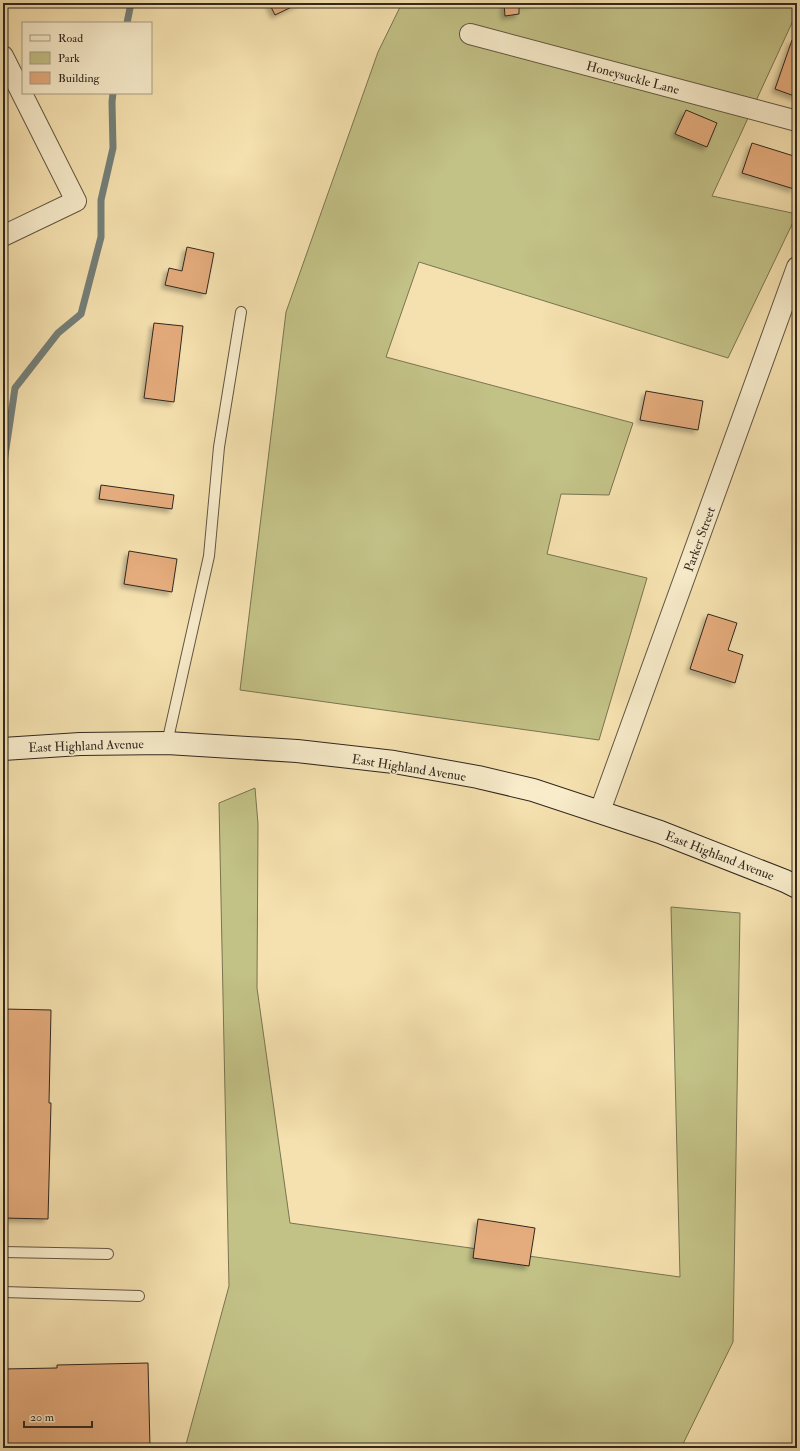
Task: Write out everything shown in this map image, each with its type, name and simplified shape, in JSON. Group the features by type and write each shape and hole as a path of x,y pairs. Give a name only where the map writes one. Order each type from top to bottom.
{"street":[{"name":"Honeysuckle Lane","path":"470,34 797,121"},
{"path":"3,56 22,94"},
{"path":"3,236 76,201 22,94"},
{"name":"Parker Street","path":"600,811 797,267"},
{"name":"East Highland Avenue","path":"3,749 80,744 167,743 297,751 394,762 533,790 660,832 797,887"}],"lane":[{"path":"167,743 209,556 219,447 241,312"},
{"path":"3,1252 108,1254"},
{"path":"3,1292 139,1296"}],"green space":[{"path":"402,3 797,3 797,12 712,196 797,214 728,358 419,262 386,357 633,423 609,495 561,494 547,554 647,578 599,740 240,690 286,312 378,52"},
{"path":"255,788 258,824 257,988 290,1223 680,1277 671,907 740,913 733,1342 681,1448 185,1448 229,1286 219,803"}],"building":[{"path":"269,3 300,3 275,15"},
{"path":"504,3 536,3 519,5 519,14 505,16"},
{"path":"792,40 797,42 797,97 775,89"},
{"path":"686,110 717,123 707,147 675,134"},
{"path":"752,143 797,157 797,180 794,189 742,173"},
{"path":"187,247 214,253 206,294 165,285 169,268 182,271"},
{"path":"154,323 183,326 174,402 144,398"},
{"path":"646,391 703,401 698,430 640,420"},
{"path":"101,485 174,495 172,509 99,499"},
{"path":"129,551 177,559 172,592 124,584"},
{"path":"708,614 737,623 728,650 743,655 735,683 690,669"},
{"path":"3,1009 51,1010 49,1103 51,1103 48,1219 3,1218"},
{"path":"478,1219 535,1228 529,1266 473,1258"},
{"path":"148,1363 150,1448 3,1448 3,1369 57,1368 57,1365"}],"waterway":[{"path":"127,22 131,3"},
{"path":"3,469 15,388 58,333 81,314 101,237 101,200 113,148 113,94"}]}
